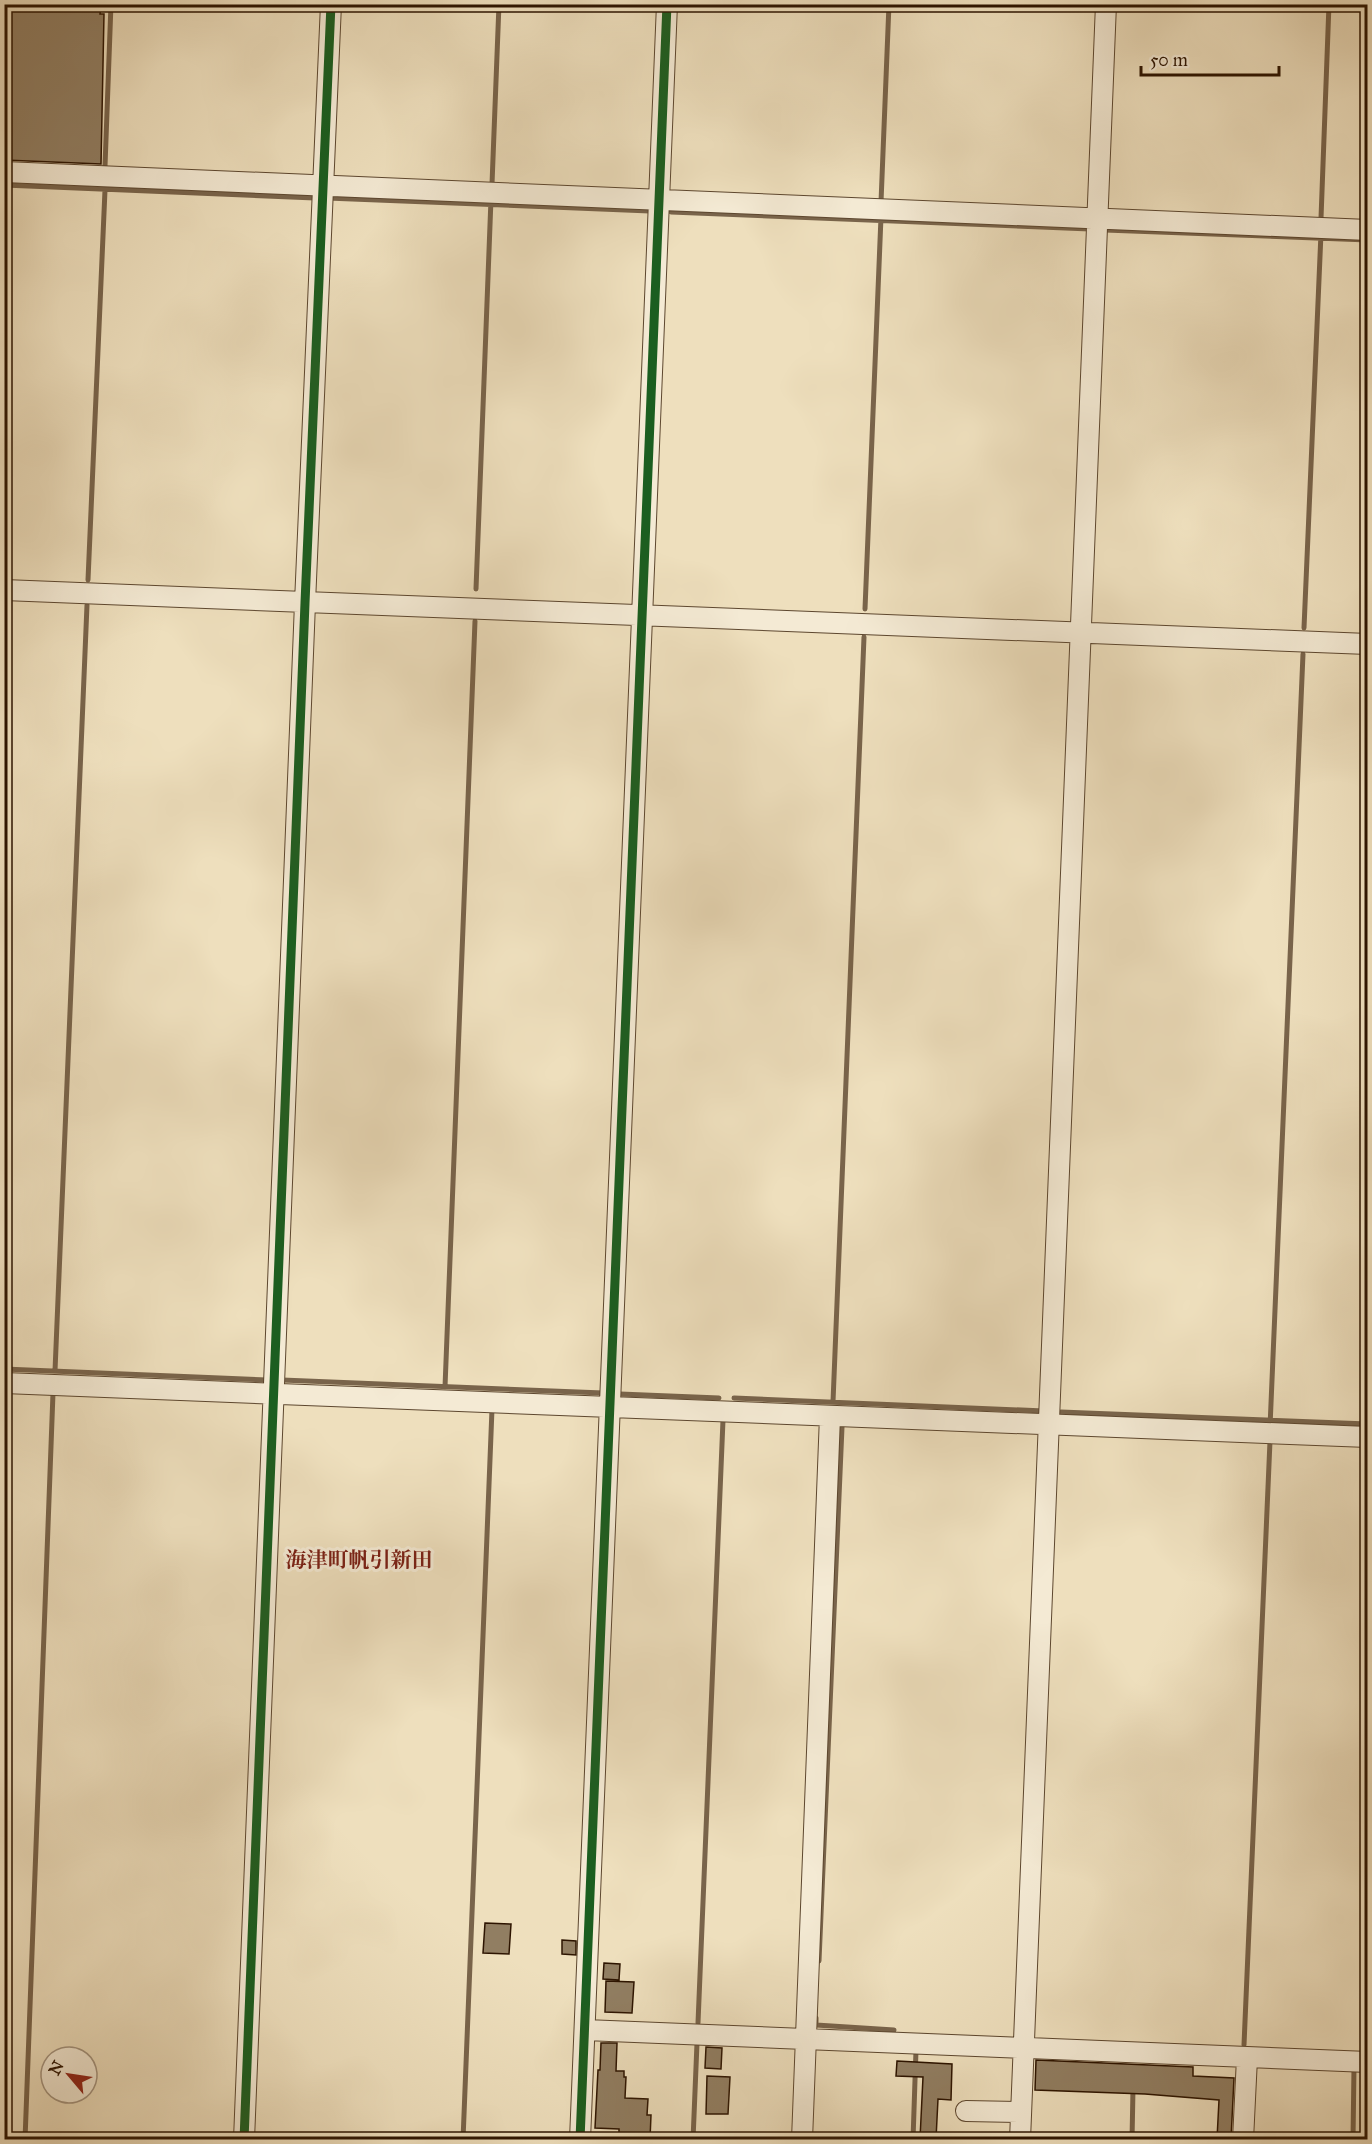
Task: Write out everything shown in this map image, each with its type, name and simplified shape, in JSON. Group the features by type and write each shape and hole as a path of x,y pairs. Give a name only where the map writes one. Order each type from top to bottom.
{"street":[{"path":"244,2139 304,603 331,4"},
{"path":"580,2139 667,4"},
{"path":"1020,2139 1106,4"},
{"path":"4,172 1368,230"},
{"path":"4,590 1368,644"},
{"path":"4,1383 1368,1437"},
{"path":"802,2139 831,1416"},
{"path":"585,2030 1023,2046 1368,2062"},
{"path":"1243,2139 1247,2058"},
{"path":"966,2111 1021,2112"}],"building":[{"path":"12,4 101,4 100,14 104,14 101,164 4,160 4,8 12,8"},
{"path":"485,1923 511,1924 509,1954 483,1953"},
{"path":"562,1940 576,1941 576,1955 562,1954"},
{"path":"604,1963 620,1964 619,1980 603,1979"},
{"path":"606,1981 634,1982 632,2013 605,2012"},
{"path":"601,2043 617,2043 616,2071 624,2071 624,2077 626,2077 625,2098 648,2099 647,2115 651,2115 650,2139 619,2139 619,2129 595,2128"},
{"path":"706,2047 722,2048 721,2069 705,2068"},
{"path":"1036,2060 1193,2067 1193,2076 1234,2078 1231,2139 1217,2139 1219,2100 1145,2094 1035,2090"},
{"path":"897,2061 952,2064 951,2100 938,2099 936,2139 920,2139 923,2077 896,2076"},
{"path":"707,2076 730,2077 728,2114 706,2114"}],"waterway":[{"path":"105,166 111,4"},
{"path":"492,184 499,4"},
{"path":"881,202 889,4"},
{"path":"1321,218 1329,4"},
{"path":"4,185 315,198"},
{"path":"88,580 105,190"},
{"path":"327,198 650,211"},
{"path":"476,589 491,199"},
{"path":"671,212 1090,229"},
{"path":"865,609 881,217"},
{"path":"1105,230 1368,240"},
{"path":"1304,628 1321,233"},
{"path":"55,1371 87,605"},
{"path":"445,1387 475,621"},
{"path":"833,1402 864,637"},
{"path":"1270,1427 1303,654"},
{"path":"4,1369 267,1380"},
{"path":"282,1380 603,1393"},
{"path":"25,2140 53,1393"},
{"path":"620,1394 719,1398"},
{"path":"734,1398 1044,1411"},
{"path":"463,2140 492,1409"},
{"path":"1061,1412 1368,1424"},
{"path":"698,2023 723,1420"},
{"path":"819,1961 842,1427"},
{"path":"1244,2045 1270,1441"},
{"path":"816,2018 816,2025 894,2030"},
{"path":"693,2140 697,2043"},
{"path":"913,2140 916,2050"},
{"path":"1353,2140 1354,2067"},
{"path":"1132,2140 1133,2089"}],"cycle path":[{"path":"244,2140 331,4"},
{"path":"580,2140 667,4"}],"district":[{"name":"海津町帆引新田","path":"359,1560"}]}
